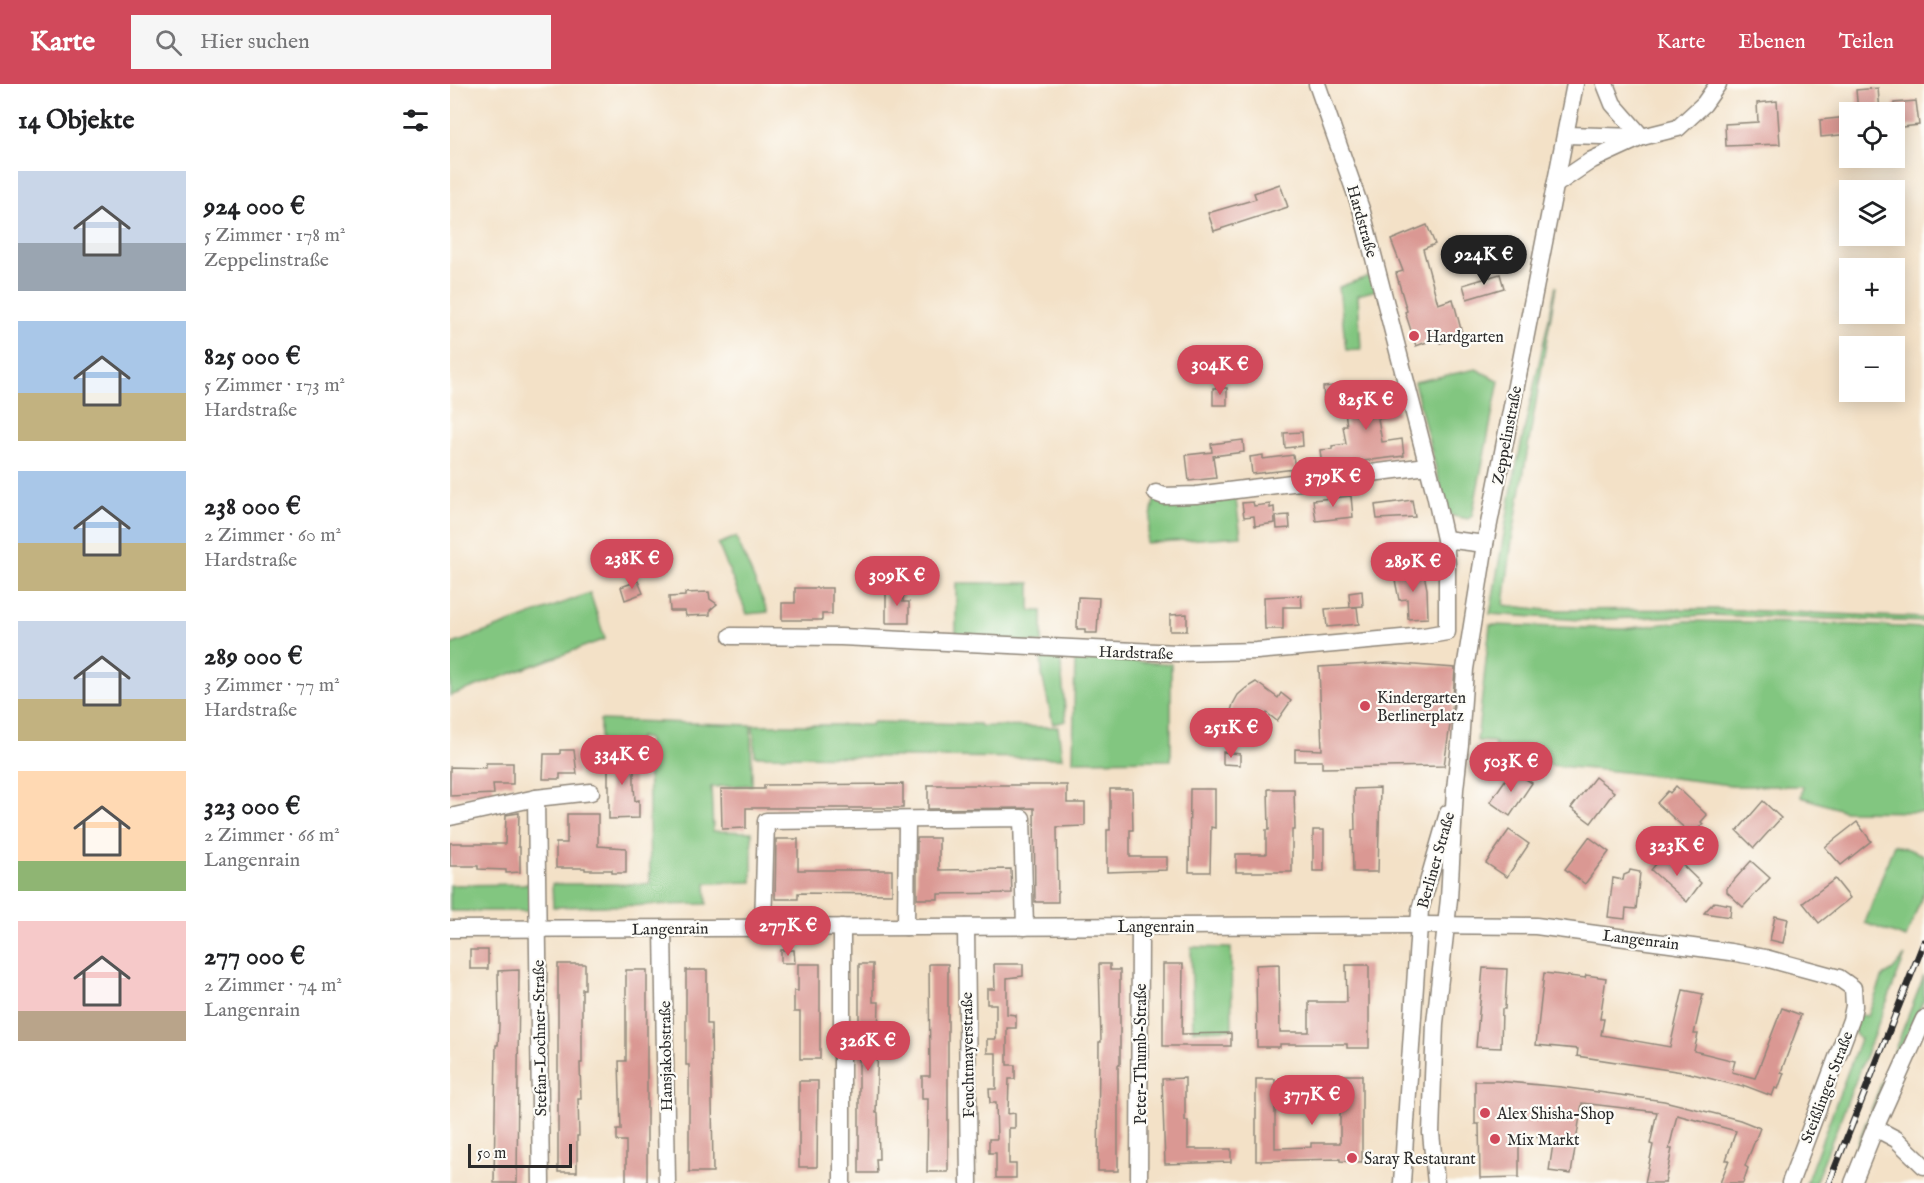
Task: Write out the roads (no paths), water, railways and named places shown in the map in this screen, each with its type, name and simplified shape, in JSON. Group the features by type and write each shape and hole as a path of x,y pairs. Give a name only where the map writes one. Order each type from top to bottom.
{"street":[{"name":"Hardstraße","path":"731,636 841,637 1177,653 1257,651 1447,632 1445,539 1362,212 1317,84"},
{"name":"Zeppelinstraße","path":"1455,789 1465,669 1485,544 1575,84"},
{"path":"1605,84 1613,104 1642,137"},
{"path":"1555,185 1592,160 1642,137 1678,128 1704,104 1718,84"},
{"path":"1566,135 1642,137"},
{"path":"1156,493 1164,496 1196,495 1427,466"},
{"path":"1445,539 1485,544"},
{"name":"Berliner Straße","path":"1402,1183 1418,925 1422,898 1455,789"},
{"name":"Berliner Straße","path":"1436,1183 1431,1133 1435,1023 1449,899 1455,789"},
{"path":"450,817 536,798 591,792"},
{"name":"Stefan-Lochner-Straße","path":"536,798 541,1183"},
{"path":"763,927 766,821 1022,818 1024,927"},
{"path":"906,927 907,820"},
{"name":"Peter-Thumb-Straße","path":"1139,1183 1140,926"},
{"name":"Langenrain","path":"450,929 1536,926 1765,958 1839,978 1853,988"},
{"path":"842,927 842,1183"},
{"name":"Feuchtmayerstraße","path":"966,927 969,1183"},
{"name":"Hansjakobstraße","path":"663,928 667,1183"},
{"name":"Steißlinger Straße","path":"1790,1183 1851,1020 1854,1006 1853,988"},
{"path":"1853,1183 1924,1019"},
{"path":"1875,1128 1896,1139 1924,1166"}],"railway":[{"path":"1829,1183 1924,942"}],"place":[{"name":"Hardgarten","path":"1414,336"},
{"name":"Kindergarten Berlinerplatz","path":"1365,706"},
{"name":"Alex Shisha-Shop","path":"1485,1113"},
{"name":"Mix Markt","path":"1495,1139"},
{"name":"Saray Restaurant","path":"1352,1158"}]}
